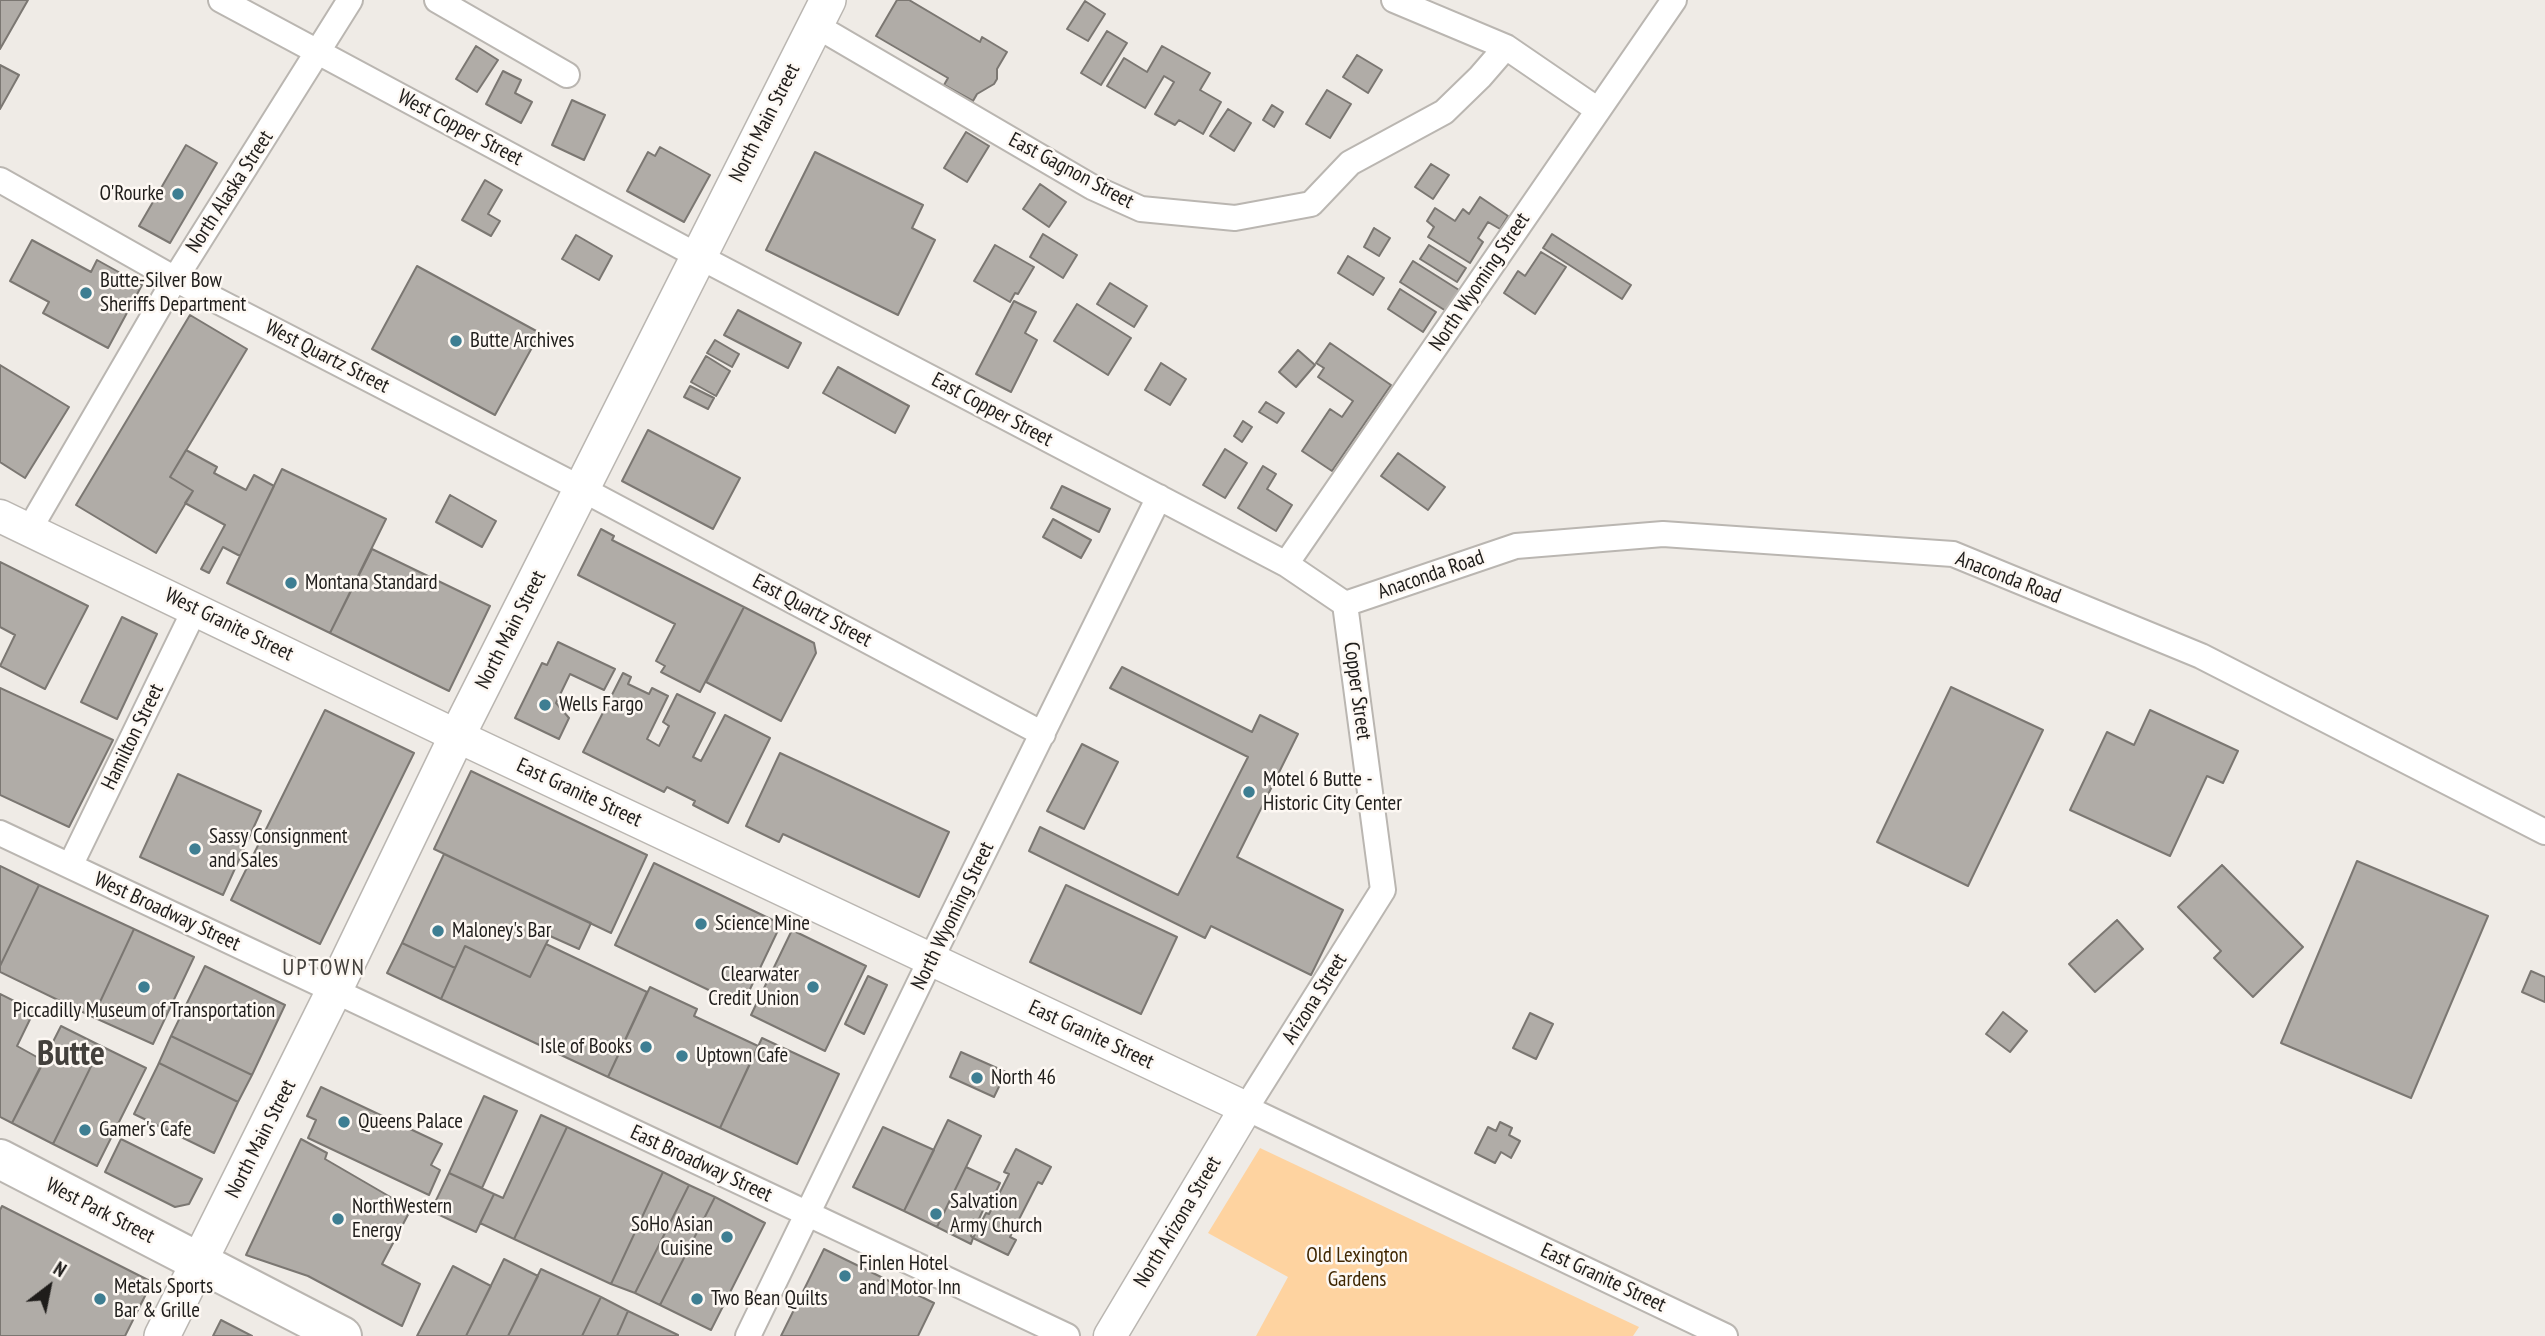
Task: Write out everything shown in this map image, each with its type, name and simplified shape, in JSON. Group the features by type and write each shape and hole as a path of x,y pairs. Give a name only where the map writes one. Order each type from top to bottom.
{"main road":[{"name":"North Main Street","path":"162,1336 334,991 457,736 821,13"},
{"name":"West Park Street","path":"0,1159 342,1336"}],"street":[{"name":"West Copper Street","path":"221,0 698,256"},
{"name":"North Alaska Street","path":"29,530 175,279 350,0"},
{"path":"437,0 567,75"},
{"path":"1394,0 1506,47 1598,110"},
{"name":"North Wyoming Street","path":"1286,564 1674,0"},
{"name":"East Gagnon Street","path":"821,13 1100,191 1141,209 1235,218 1311,204 1350,163 1444,112 1506,47"},
{"name":"West Quartz Street","path":"0,180 175,279 582,489"},
{"name":"East Copper Street","path":"698,256 1286,564"},
{"name":"East Quartz Street","path":"582,489 1043,734"},
{"name":"North Wyoming Street","path":"748,1336 1159,497"},
{"name":"West Granite Street","path":"0,516 457,736"},
{"name":"Anaconda Road","path":"1345,604 1516,546 1636,536 1663,534 1953,554 2201,656 2545,832"},
{"path":"1286,564 1345,604"},
{"name":"Copper Street","path":"1345,604 1383,890"},
{"name":"Hamilton Street","path":"70,866 195,609"},
{"name":"East Granite Street","path":"457,736 1725,1336"},
{"name":"West Broadway Street","path":"0,832 334,991"},
{"name":"Arizona Street","path":"1246,1108 1383,890"},
{"name":"East Broadway Street","path":"334,991 1068,1336"},
{"name":"North Arizona Street","path":"1110,1336 1246,1108"}],"green space":[{"name":"Old Lexington Gardens","path":"1260,1148 1639,1327 1633,1336 1256,1336 1288,1277 1208,1233"}],"building":[{"path":"0,0 28,0 0,49"},
{"path":"897,0 909,0 980,42 982,37 1007,52 997,69 994,84 977,94 973,101 944,85 948,78 876,36"},
{"path":"1085,1 1105,14 1088,41 1067,29"},
{"path":"1107,31 1127,43 1101,85 1081,73"},
{"path":"476,46 498,60 477,92 456,79"},
{"path":"1162,46 1210,73 1200,90 1221,102 1203,134 1179,120 1175,125 1155,114 1174,82 1164,76 1145,108 1107,86 1124,58 1147,72"},
{"path":"1357,55 1382,70 1368,93 1343,77"},
{"path":"0,65 19,75 0,109"},
{"path":"503,71 521,80 515,93 532,102 521,123 486,104"},
{"path":"1327,90 1351,104 1330,138 1306,124"},
{"path":"572,100 605,115 584,160 552,145"},
{"path":"1272,105 1283,112 1274,127 1263,120"},
{"path":"1228,109 1251,123 1234,151 1210,136"},
{"path":"966,132 989,146 967,182 944,168"},
{"name":"O'Rourke","path":"186,145 217,163 170,243 139,226"},
{"path":"660,147 710,175 684,222 627,191 648,152 655,156"},
{"path":"815,152 923,205 912,228 935,240 898,315 766,250"},
{"path":"1431,164 1449,175 1433,199 1415,187"},
{"path":"485,180 502,190 488,214 500,221 491,236 462,220"},
{"path":"1040,184 1066,202 1049,227 1023,209"},
{"path":"1480,197 1508,216 1500,229 1488,222 1478,238 1483,242 1470,263 1428,237 1434,227 1427,221 1435,208 1455,221 1463,209 1469,214"},
{"path":"1374,228 1390,238 1379,256 1364,247"},
{"path":"1043,234 1077,255 1063,278 1030,257"},
{"path":"1552,234 1631,285 1622,299 1543,248"},
{"path":"576,235 612,256 599,280 562,259"},
{"name":"Butte-Silver Bow Sheriffs Department","path":"32,240 91,272 97,260 142,285 108,348 43,313 49,302 10,281"},
{"path":"995,245 1034,267 1010,302 974,281"},
{"path":"1429,245 1466,268 1457,282 1420,259"},
{"path":"1541,252 1566,267 1535,314 1504,293 1518,271 1525,276"},
{"path":"1348,256 1384,278 1373,295 1338,273"},
{"path":"1413,261 1459,290 1446,311 1400,282"},
{"name":"Butte Archives","path":"417,266 540,333 495,415 372,349"},
{"path":"1110,283 1147,306 1134,327 1097,304"},
{"path":"1400,289 1436,312 1423,332 1388,309"},
{"path":"1014,301 1036,312 1025,333 1037,340 1011,392 976,374"},
{"path":"1077,304 1131,338 1108,375 1054,341"},
{"path":"738,310 801,343 788,368 724,335"},
{"path":"190,315 247,349 170,477 193,491 156,553 76,505"},
{"path":"715,340 739,354 732,367 707,353"},
{"path":"1330,343 1391,385 1332,471 1302,451 1330,409 1342,417 1353,401 1318,377 1324,368 1316,363"},
{"path":"1298,350 1315,365 1296,387 1279,372"},
{"path":"706,356 730,371 716,396 691,382"},
{"path":"1161,363 1186,379 1170,405 1145,390"},
{"path":"0,365 69,407 25,478 0,462"},
{"path":"838,367 909,406 895,433 823,393"},
{"path":"690,386 714,398 708,409 684,397"},
{"path":"1266,402 1284,413 1277,423 1259,412"},
{"path":"1243,421 1252,427 1242,442 1234,436"},
{"path":"648,430 740,478 713,529 622,481"},
{"path":"1225,449 1247,463 1225,498 1203,485"},
{"path":"186,450 217,467 214,473 246,490 254,475 274,486 240,556 223,547 209,573 201,569 225,525 185,503 193,491 170,477"},
{"path":"1398,453 1445,487 1428,510 1381,476"},
{"path":"1263,466 1276,474 1267,489 1292,505 1276,531 1238,508"},
{"path":"282,469 386,519 330,633 227,583"},
{"path":"1062,486 1110,509 1099,532 1051,508"},
{"path":"450,495 496,521 482,547 436,522"},
{"path":"1053,519 1091,540 1081,558 1043,537"},
{"path":"601,529 614,536 612,540 744,607 700,692 661,672 665,666 656,661 675,624 578,575"},
{"path":"372,549 490,606 449,691 330,633"},
{"path":"0,562 88,606 45,689 0,666 15,635 0,627"},
{"path":"744,607 814,643 816,653 781,721 706,682"},
{"path":"122,617 157,634 117,719 81,702"},
{"path":"558,642 615,669 604,690 570,674 556,703 569,718 559,739 515,718 542,663 547,665"},
{"name":"Motel 6 Butte - Historic City Center","path":"1122,667 1252,732 1260,715 1298,734 1237,857 1343,910 1311,975 1211,926 1205,938 1029,851 1040,827 1178,895 1248,757 1110,688"},
{"path":"623,673 631,677 628,684 649,694 652,688 668,696 647,739 659,746 669,726 663,722 677,694 715,713 693,757 701,761 725,715 770,738 728,823 693,805 695,801 667,787 664,792 583,752"},
{"path":"1951,687 2043,730 1968,886 1877,842"},
{"path":"0,688 113,740 69,827 0,795"},
{"path":"325,710 414,753 320,944 231,900"},
{"path":"2150,710 2238,751 2223,783 2207,776 2170,856 2070,810 2107,732 2134,745"},
{"path":"1082,744 1118,762 1084,829 1047,811"},
{"path":"780,753 949,832 919,897 783,834 779,842 746,826"},
{"path":"471,771 647,855 611,933 434,849"},
{"path":"178,774 261,811 223,895 140,857"},
{"path":"444,854 591,923 579,949 550,936 530,977 465,946 455,968 402,943"},
{"path":"2357,861 2488,916 2411,1098 2281,1043"},
{"path":"654,863 781,924 742,1006 615,945"},
{"path":"2222,865 2303,947 2253,997 2214,958 2221,951 2178,907"},
{"path":"0,866 39,885 0,966"},
{"path":"39,885 134,929 93,1017 0,972 0,966"},
{"path":"1066,885 1177,937 1141,1014 1030,962"},
{"path":"2117,920 2143,949 2095,992 2069,964"},
{"name":"Piccadilly Museum of Transportation","path":"134,929 194,957 153,1044 93,1017"},
{"path":"792,930 866,966 825,1051 751,1015"},
{"path":"402,943 455,968 441,999 387,973"},
{"path":"546,944 647,992 608,1077 441,999 465,946 530,977"},
{"path":"205,966 285,1005 252,1075 171,1036"},
{"path":"2531,971 2545,977 2545,1002 2522,992"},
{"path":"868,976 887,985 864,1034 845,1024"},
{"path":"650,987 697,1009 694,1016 758,1046 720,1128 608,1077"},
{"path":"0,994 34,1011 17,1046 44,1061 12,1123 0,1117"},
{"path":"2003,1012 2027,1031 2010,1052 1986,1034"},
{"path":"1530,1013 1553,1024 1536,1059 1513,1048"},
{"path":"61,1026 101,1046 53,1144 12,1123"},
{"path":"171,1036 252,1075 238,1102 159,1063 158,1065"},
{"path":"762,1038 839,1074 797,1164 720,1128"},
{"path":"101,1046 146,1068 97,1166 53,1144"},
{"path":"961,1052 1006,1072 994,1097 950,1077"},
{"path":"159,1063 238,1102 214,1153 134,1114"},
{"path":"321,1087 442,1144 431,1165 440,1170 429,1195 308,1138 316,1120 307,1116"},
{"path":"484,1096 517,1111 482,1188 449,1173"},
{"path":"541,1115 567,1127 514,1239 480,1223 494,1194 503,1198"},
{"path":"948,1120 981,1136 937,1227 904,1211"},
{"path":"1500,1122 1512,1128 1509,1135 1520,1141 1511,1158 1501,1152 1495,1163 1475,1153 1488,1127 1496,1131"},
{"path":"567,1127 663,1172 611,1284 514,1239"},
{"path":"883,1127 934,1150 904,1211 853,1187"},
{"path":"121,1139 202,1179 189,1204 175,1207 105,1172"},
{"path":"301,1139 327,1153 325,1159 411,1209 382,1264 420,1284 402,1326 308,1276 246,1255"},
{"path":"1016,1149 1051,1167 1042,1184 1038,1182 1010,1237 1016,1240 1008,1255 973,1238 986,1213 989,1214 1009,1174 1004,1172"},
{"path":"966,1167 1000,1183 988,1208 985,1206 971,1236 971,1244 937,1227"},
{"path":"663,1172 689,1185 635,1293 611,1284"},
{"path":"449,1173 494,1194 476,1232 431,1211"},
{"path":"689,1185 715,1197 660,1305 635,1293"},
{"path":"715,1197 765,1223 711,1330 660,1305"},
{"path":"2,1206 152,1282 125,1336 0,1336"},
{"name":"Finlen Hotel and Motor Inn","path":"824,1249 934,1303 918,1336 781,1336"},
{"path":"504,1259 538,1276 508,1336 466,1336"},
{"path":"453,1266 491,1286 466,1336 417,1336"},
{"path":"541,1269 601,1297 582,1336 508,1336"},
{"path":"601,1297 628,1311 617,1336 582,1336"},
{"path":"628,1311 678,1335 678,1336 617,1336"},
{"path":"221,1320 252,1336 213,1336"}],"place":[{"name":"O'Rourke","path":"178,194"},
{"name":"Butte-Silver Bow Sheriffs Department","path":"86,293"},
{"name":"Butte Archives","path":"456,341"},
{"name":"Montana Standard","path":"291,583"},
{"name":"Wells Fargo","path":"545,705"},
{"name":"Motel 6 Butte - Historic City Center","path":"1249,792"},
{"name":"Sassy Consignment and Sales","path":"195,849"},
{"name":"Science Mine","path":"701,924"},
{"name":"Maloney's Bar","path":"438,931"},
{"name":"Piccadilly Museum of Transportation","path":"144,987"},
{"name":"Clearwater Credit Union","path":"813,987"},
{"name":"Isle of Books","path":"646,1047"},
{"name":"Uptown Cafe","path":"682,1056"},
{"name":"North 46","path":"977,1078"},
{"name":"Queens Palace","path":"344,1122"},
{"name":"Gamer's Cafe","path":"85,1130"},
{"name":"Salvation Army Church","path":"936,1214"},
{"name":"NorthWestern Energy","path":"338,1219"},
{"name":"SoHo Asian Cuisine","path":"727,1237"},
{"name":"Finlen Hotel and Motor Inn","path":"845,1276"},
{"name":"Metals Sports Bar & Grille","path":"100,1299"},
{"name":"Two Bean Quilts","path":"697,1299"}],"district":[{"name":"UPTOWN","path":"324,968"},
{"name":"Butte","path":"71,1055"}]}
